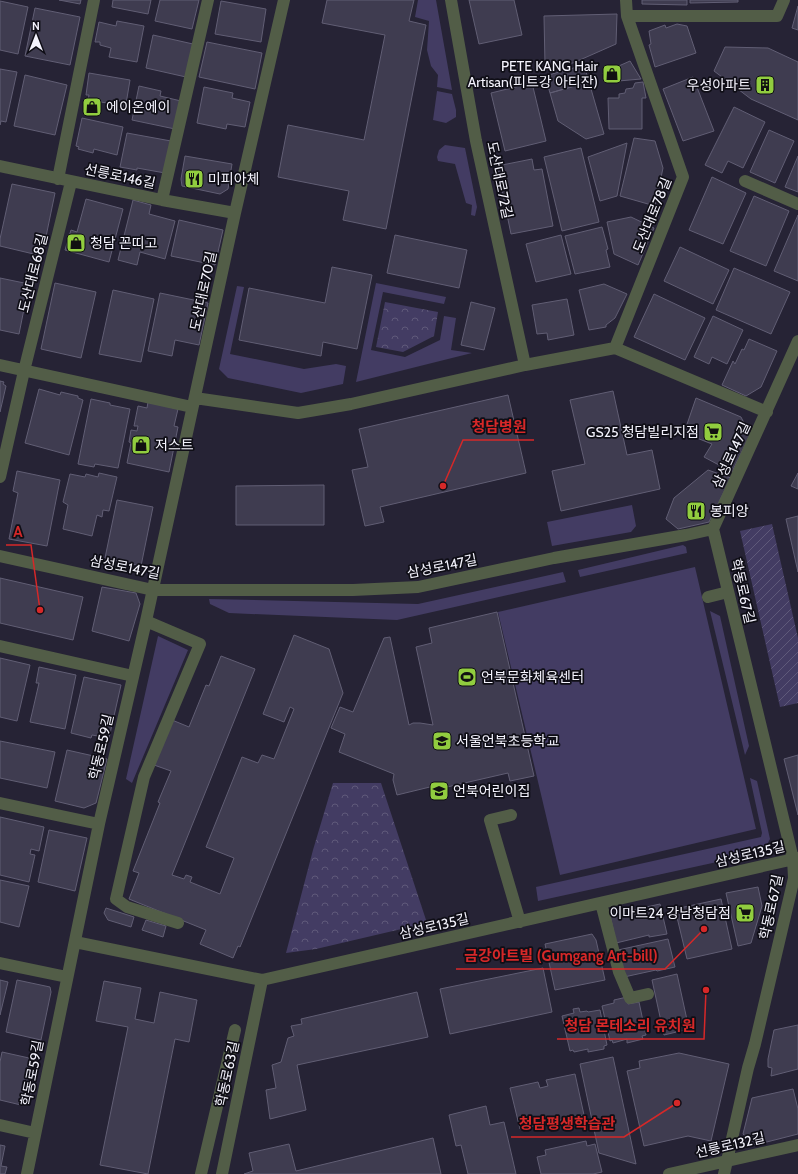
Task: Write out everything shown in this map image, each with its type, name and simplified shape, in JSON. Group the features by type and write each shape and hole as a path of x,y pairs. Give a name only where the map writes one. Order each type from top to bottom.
{"street":[{"path":"58,179 94,0"},
{"path":"162,200 208,0"},
{"name":"도산대로70길","path":"153,590 235,213 284,0"},
{"name":"도산대로72길","path":"451,0 476,141 525,365"},
{"name":"도산대로78길","path":"615,348 683,177 627,16 626,0"},
{"path":"627,16 777,16 784,0"},
{"name":"선릉로146길","path":"0,166 71,182 235,213"},
{"path":"745,180 798,204"},
{"name":"도산대로68길","path":"0,477 24,371 71,182"},
{"name":"삼성로147길","path":"0,556 153,590 353,590 418,587 554,558 713,529 798,341"},
{"path":"0,365 24,371 193,403 298,413 351,404 525,365 615,348"},
{"name":"삼성로147길","path":"615,348 767,412"},
{"name":"학동로67길","path":"713,529 796,859 794,878 756,1044 748,1068 724,1174"},
{"name":"학동로59길","path":"27,1174 99,824 153,590"},
{"path":"708,597 728,592"},
{"path":"146,621 200,644 144,778 116,899 127,907 178,923"},
{"path":"0,646 133,676"},
{"path":"0,803 99,824"},
{"path":"511,815 490,820 502,863 513,892 520,922"},
{"name":"삼성로135길","path":"75,942 262,980 796,859"},
{"path":"601,903 618,972 630,998 648,994"},
{"path":"0,963 67,977"},
{"name":"학동로63길","path":"222,1174 262,980"},
{"path":"201,1174 235,1030"},
{"path":"0,1125 35,1133"},
{"name":"선릉로132길","path":"669,1174 798,1145"}],"green space":[{"path":"418,0 436,0 452,90 437,87 438,75 431,66 427,50 429,21 415,17"},
{"path":"437,91 452,94 456,117 446,123 433,120"},
{"path":"445,145 465,148 477,207 475,216 471,215 472,205 466,203 455,164 438,161 437,157 439,150"},
{"path":"376,283 446,297 444,304 383,292 371,350 405,357 440,340 444,316 456,318 451,350 472,353 356,382"},
{"path":"237,286 244,287 230,354 304,369 336,364 346,366 343,384 301,393 228,378 219,369"},
{"path":"385,302 438,312 434,336 403,352 376,347"},
{"path":"632,505 636,526 631,532 552,546 547,522"},
{"path":"772,524 798,638 798,703 780,707 740,531"},
{"path":"683,545 686,547 687,553 580,577 578,570"},
{"path":"695,567 756,829 560,875 498,612"},
{"path":"563,572 566,582 397,620 229,613 210,604 209,599 418,604"},
{"path":"710,611 720,616 749,746 745,755"},
{"path":"158,636 188,650 132,783 126,779"},
{"path":"750,778 757,781 770,839 763,852 538,901 536,887 761,837 762,833"},
{"path":"333,783 381,783 427,923 316,949 286,953 313,850"}],"building":[{"path":"59,0 81,0 80,4"},
{"path":"113,0 151,0 148,14 112,7"},
{"path":"160,0 199,0 192,29 155,21"},
{"path":"327,0 414,0 409,21 426,25 386,229 343,220 349,191 278,177 288,125 364,140 385,35 322,23"},
{"path":"469,0 514,0 522,35 479,44"},
{"path":"642,0 687,0 687,5 642,4"},
{"path":"690,0 738,0 738,2 690,3"},
{"path":"0,1 28,7 18,54 0,50"},
{"path":"221,1 266,9 261,42 215,34"},
{"path":"798,6 798,30 792,28"},
{"path":"35,8 80,17 70,65 25,56"},
{"path":"617,14 616,44 573,63 545,65 544,16"},
{"path":"117,21 144,26 137,62 109,57 111,48 100,45 100,42 95,42 99,22 116,26"},
{"path":"677,24 687,26 696,53 655,67 649,45 651,44 649,31 665,25 666,28"},
{"path":"153,35 193,44 186,77 146,68"},
{"path":"207,42 262,53 255,89 199,77"},
{"name":"우성아파트","path":"725,47 768,48 798,62 798,120 751,99 714,71"},
{"path":"630,61 641,79 607,82 603,73"},
{"path":"584,65 589,82 550,93 545,76"},
{"path":"0,69 17,72 6,122 1,121 0,125"},
{"path":"89,73 130,80 125,110 106,107 107,103 88,100 89,95 86,95"},
{"path":"25,75 67,85 55,135 14,126"},
{"path":"693,77 714,131 683,141 663,89"},
{"path":"589,82 604,134 586,139 558,121 550,93"},
{"path":"643,82 646,98 642,98 642,129 609,129 608,98 619,98 619,94 625,93 626,89 633,88 635,83"},
{"path":"532,83 546,141 505,151 491,93"},
{"path":"139,86 161,91 160,96 181,101 175,129 132,120"},
{"path":"204,87 233,93 232,98 250,102 245,127 227,124 226,129 197,123"},
{"path":"734,107 765,122 743,168 728,161 722,173 705,165"},
{"path":"82,118 123,127 117,155 94,149 93,153 78,149 79,147 76,146"},
{"path":"769,130 794,141 775,183 750,172"},
{"path":"127,133 171,141 165,173 137,168 137,170 120,167"},
{"path":"634,138 655,141 663,168 655,206 620,196"},
{"path":"627,143 617,196 600,201 588,157"},
{"path":"581,148 599,222 562,231 544,157"},
{"path":"185,156 232,164 228,189 220,194 182,186 181,179"},
{"path":"798,156 798,192 785,187"},
{"path":"532,159 534,170 542,169 553,226 511,234 497,166"},
{"path":"712,177 746,193 723,244 689,230"},
{"path":"12,184 55,193 42,256 0,246 0,239"},
{"path":"754,196 789,211 766,266 730,251"},
{"path":"86,199 123,209 109,262 65,250 71,230 77,232"},
{"path":"133,200 151,205 149,214 175,221 165,259 140,252 137,265 118,260"},
{"path":"798,215 798,281 774,271"},
{"path":"631,217 654,228 638,265 614,254 607,222"},
{"path":"179,220 223,230 215,265 171,256"},
{"path":"602,227 608,249 606,250 610,267 575,274 565,236"},
{"path":"395,235 467,250 459,288 387,273"},
{"path":"561,235 571,274 536,282 526,244"},
{"path":"680,247 729,270 713,304 664,281"},
{"path":"332,267 372,275 357,349 323,342 321,356 239,340 249,288 325,303"},
{"path":"734,268 790,292 771,334 716,310"},
{"path":"0,278 29,284 19,334 0,330"},
{"path":"55,283 96,292 81,358 41,349"},
{"path":"604,284 627,294 615,318 606,325 606,327 589,330 579,290"},
{"path":"113,290 154,299 141,362 99,354"},
{"path":"160,293 208,303 199,345 175,340 172,356 148,351"},
{"path":"654,294 705,318 685,360 634,337"},
{"path":"567,299 574,335 548,340 547,333 537,334 532,305"},
{"path":"471,302 495,308 484,350 461,345"},
{"path":"713,316 743,330 727,364 712,357 709,364 694,357"},
{"path":"749,339 777,351 761,387 746,396 722,385 733,361 735,364 742,349 744,350"},
{"path":"0,381 4,382 3,384 6,386 0,412"},
{"path":"39,389 60,395 61,392 78,396 78,398 83,400 69,455 25,443"},
{"path":"613,391 627,455 652,450 660,489 561,511 552,471 585,464 570,400"},
{"path":"508,395 526,473 380,507 384,522 365,526 352,470 368,467 359,429"},
{"path":"696,398 741,417 750,435 732,472 704,457 712,444 684,433"},
{"path":"91,399 130,409 118,468 95,464 94,467 78,464"},
{"path":"148,402 178,409 174,426 178,427 169,472 127,463 131,443 129,442 131,430 137,431 138,426 134,426 138,406 147,408"},
{"path":"708,470 731,478 709,522 678,529 666,519 674,498"},
{"path":"17,471 60,480 47,546 9,539 18,493 13,491"},
{"path":"99,473 117,477 109,511 103,510 102,517 97,515 92,536 63,529 68,505 63,502 70,474 85,477 86,474 98,477"},
{"path":"798,473 798,489 791,486"},
{"path":"324,485 324,525 236,525 236,486"},
{"path":"117,500 153,507 141,566 105,558"},
{"path":"798,516 798,572 786,519"},
{"path":"0,578 83,597 73,640 0,623"},
{"path":"102,587 136,593 140,604 129,641 92,631"},
{"name":"언북문화체육센터","path":"497,612 534,776 510,781 508,773 434,790 434,786 397,795 393,780 394,774 339,752 345,734 331,728 340,707 353,712 384,638 390,637 409,725 413,723 420,723 433,725 416,647 432,643 429,628"},
{"path":"294,635 329,649 343,693 240,947 238,946 233,958 200,944 206,930 129,899 139,873 133,871 171,771 154,765 172,720 189,727 206,685 209,686 221,656 255,669 172,875 184,879 186,875 192,877 190,882 220,894 234,858 206,847 242,757 258,763 262,755 274,759 294,709 290,707 284,722 263,714"},
{"path":"0,658 30,665 17,721 0,717"},
{"path":"39,667 76,675 65,729 30,722 39,683 36,683"},
{"path":"84,677 121,685 109,738 92,735 91,738 71,733"},
{"path":"0,741 55,752 47,788 0,778"},
{"path":"67,750 107,759 96,803 84,808 55,801"},
{"path":"798,755 798,815 784,759"},
{"path":"0,817 44,827 39,851 31,849 30,854 35,855 29,882 0,875"},
{"path":"49,830 87,838 75,891 38,882"},
{"path":"0,880 29,886 19,927 0,922"},
{"path":"758,887 762,906 751,943 738,946 726,893"},
{"path":"721,899 732,949 687,959 675,909"},
{"path":"660,904 667,934 649,937 649,935 616,943 610,915"},
{"path":"106,908 134,917 131,927 108,920 104,913"},
{"path":"146,920 166,926 163,937 142,930"},
{"path":"592,934 596,940 605,980 555,990 545,944"},
{"path":"668,939 675,967 624,977 618,950"},
{"path":"543,968 552,1012 450,1034 440,989"},
{"path":"677,974 689,1029 664,1035 652,980"},
{"path":"0,980 8,982 0,1015"},
{"path":"17,980 50,987 51,992 41,1040 6,1032"},
{"path":"104,981 141,988 135,1019 154,1023 160,992 197,1000 189,1042 175,1039 148,1174 100,1165 128,1027 96,1021"},
{"path":"417,992 428,1037 297,1065 306,1110 270,1119 266,1090 276,1088 272,1065 281,1062 288,1038 294,1036 291,1026 302,1024 301,1019"},
{"path":"627,997 628,1004 639,1002 646,1035 642,1036 643,1039 627,1043 627,1039 613,1043 612,1040 610,1041 602,1006 614,1003 614,1000"},
{"path":"579,1008 580,1012 600,1010 607,1045 604,1046 604,1049 588,1052 588,1049 574,1052 573,1050 570,1051 562,1016 574,1013 573,1009"},
{"path":"798,1025 798,1069 771,1076 772,1068 768,1067 768,1059 774,1030"},
{"path":"2,1052 38,1060 30,1099 21,1105 0,1100 0,1062"},
{"path":"679,1053 729,1064 711,1141 688,1136 644,1146 627,1071 640,1068 639,1061"},
{"path":"613,1057 636,1164 599,1153 580,1064"},
{"path":"575,1074 584,1115 520,1129 510,1088 538,1082 540,1088 548,1086 546,1080"},
{"path":"793,1089 798,1109 798,1134 755,1145 743,1134 752,1098"},
{"path":"486,1106 490,1125 504,1122 516,1174 468,1174 461,1145 456,1146 449,1115"},
{"path":"433,1138 441,1174 244,1174 253,1171 249,1153 289,1144 296,1171"},
{"path":"586,1141 587,1146 595,1144 602,1172 593,1174 541,1174 537,1157 546,1155 545,1150"},
{"path":"0,1145 5,1146 1,1166 7,1167 5,1174 0,1174"}],"place":[{"name":"PETE KANG Hair Artisan(피트강 아티잔)","path":"612,74"},
{"name":"우성아파트","path":"765,85"},
{"name":"에이온에이","path":"92,107"},
{"name":"미피아체","path":"194,179"},
{"name":"청담 꼰띠고","path":"76,243"},
{"name":"GS25 청담빌리지점","path":"713,432"},
{"name":"저스트","path":"141,445"},
{"name":"청담병원","path":"443,486"},
{"name":"봉피앙","path":"696,511"},
{"name":"A","path":"40,610"},
{"name":"언북문화체육센터","path":"467,677"},
{"name":"서울언북초등학교","path":"442,741"},
{"name":"언북어린이집","path":"439,791"},
{"name":"이마트24 강남청담점","path":"745,913"},
{"name":"금강아트빌 (Gumgang Art-bill)","path":"704,929"},
{"name":"청담 몬테소리 유치원","path":"706,990"},
{"name":"청담평생학습관","path":"677,1103"}]}
